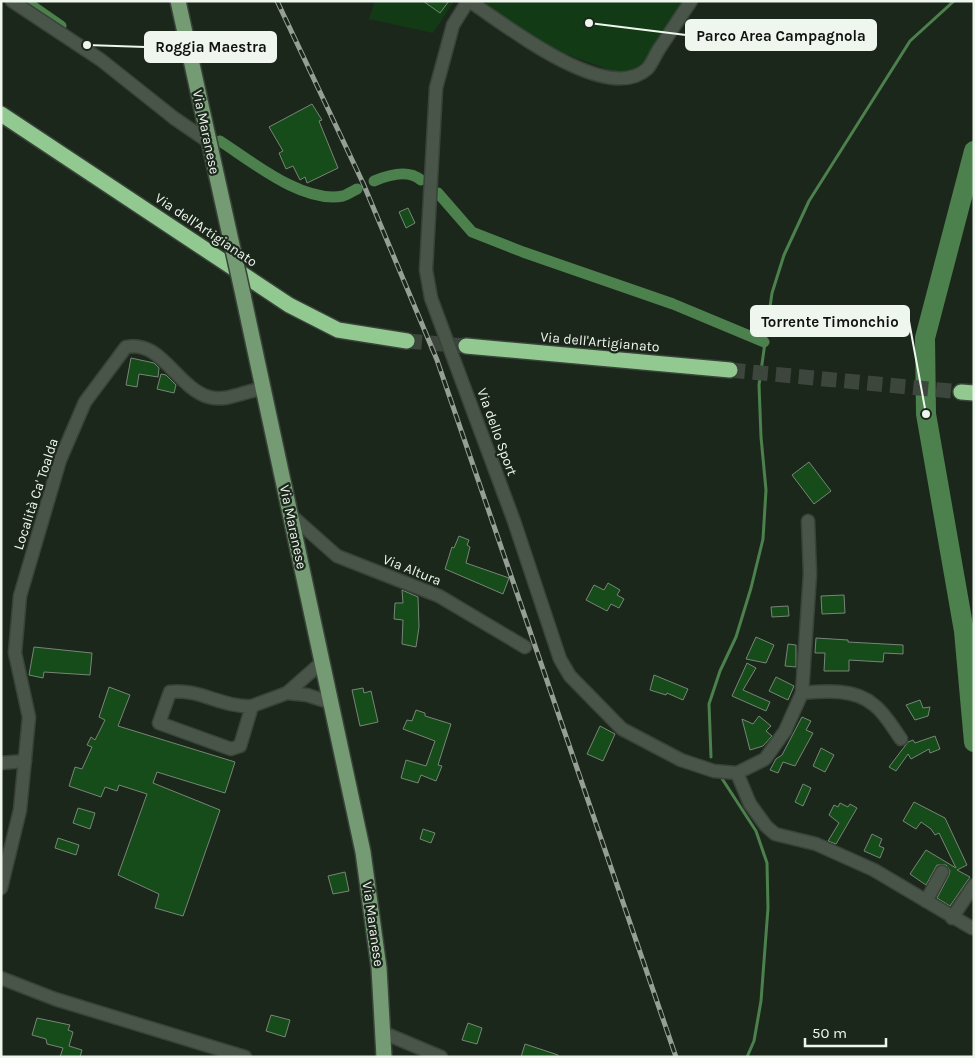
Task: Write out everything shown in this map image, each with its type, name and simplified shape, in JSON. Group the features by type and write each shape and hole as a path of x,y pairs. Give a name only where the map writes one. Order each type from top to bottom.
{"highway":[{"name":"Via dell'Artigianato","path":"1,114 289,305 338,330 407,341"},
{"name":"Via dell'Artigianato","path":"466,346 730,370"}],"main road":[{"name":"Via Maranese","path":"178,1 262,389 292,516 329,702 363,852 379,968 384,1057"}],"street":[{"path":"12,1 101,60 174,118 209,142"},
{"path":"469,1 519,36 570,64 604,76 626,79 646,69 691,1"},
{"name":"Via dello Sport","path":"469,1 453,25 436,88 426,235 426,270 431,298 514,521 560,659 570,676 622,729 681,760 726,772"},
{"name":"Località Ca' Toalda","path":"1,888 20,810 29,717 15,653 20,596 60,460 84,402 126,347 143,346 151,350 197,392 209,397 223,399 262,389"},
{"name":"Via Altura","path":"292,516 337,556 439,596 525,647"},
{"path":"808,521 810,574 802,693 785,731 765,759 726,772 766,826 775,834 816,844 895,880 952,918 972,928"},
{"path":"252,706 240,746 231,749 159,723 170,692 184,690 237,707 252,706 287,693 321,663"},
{"path":"802,693 826,691 850,693 874,704 901,739"},
{"path":"287,693 308,695 329,702"},
{"path":"1,763 25,761"},
{"path":"926,900 942,872"},
{"path":"952,918 974,885"},
{"path":"1,978 55,999 245,1057"},
{"path":"384,1033 441,1057"}],"green space":[{"path":"375,1 454,1 433,33 369,19"},
{"path":"487,1 685,1 645,62 626,74 530,41 485,5"}],"building":[{"path":"423,1 449,1 440,13"},
{"path":"312,104 322,120 319,121 338,168 307,183 305,177 300,180 293,166 286,169 279,153 283,151 269,127"},
{"path":"408,208 415,223 406,228 399,212"},
{"path":"131,358 154,363 159,368 158,377 139,374 137,387 126,385"},
{"path":"161,374 166,375 176,385 174,393 157,389"},
{"path":"809,462 831,491 814,504 792,475"},
{"path":"459,536 469,540 467,545 470,547 466,563 509,578 503,594 445,569 452,547 454,548"},
{"path":"608,583 620,590 617,595 624,599 619,608 611,604 607,611 586,600 594,585 604,590"},
{"path":"402,590 418,597 419,627 416,647 402,644 403,620 394,619 395,603 403,603"},
{"path":"844,595 845,613 822,614 821,596"},
{"path":"788,606 789,616 772,617 771,607"},
{"path":"756,637 774,645 766,663 746,659"},
{"path":"816,638 903,645 903,654 884,653 883,662 849,660 849,671 824,671 825,653 815,653"},
{"path":"788,644 796,645 796,667 785,666"},
{"path":"34,647 92,653 90,675 44,672 43,678 29,675"},
{"path":"747,663 756,668 743,690 770,702 766,711 732,696"},
{"path":"654,675 688,689 683,700 667,693 666,695 650,690"},
{"path":"776,677 794,686 788,700 769,691"},
{"path":"109,687 130,695 118,726 235,762 225,793 157,772 153,783 220,810 183,916 155,908 159,894 118,875 147,794 119,785 117,791 105,787 101,797 69,786 75,767 82,769 92,747 87,745 91,737 95,740 105,720 99,717"},
{"path":"363,688 364,693 371,691 378,722 360,726 352,690"},
{"path":"920,700 923,708 930,707 928,716 915,720 906,705"},
{"path":"416,710 425,713 425,716 451,724 438,765 442,766 436,781 421,775 418,783 401,778 406,760 426,766 435,741 403,729 407,720 412,721"},
{"path":"759,716 771,726 766,731 772,736 763,746 750,750 742,719 753,724"},
{"path":"802,717 811,721 806,730 813,733 795,766 783,762 778,773 770,770 776,759 782,755"},
{"path":"600,726 615,734 603,761 587,754"},
{"path":"935,736 940,749 930,753 929,749 911,759 908,754 896,771 889,767 908,742 913,740 915,743"},
{"path":"821,748 834,755 825,772 813,766"},
{"path":"803,784 811,788 803,806 795,802"},
{"path":"914,802 945,818 967,865 957,870 970,877 950,906 937,898 949,875 950,871 946,865 937,865 926,885 910,874 926,850 956,868 939,833 935,835 931,829 921,822 916,829 903,821"},
{"path":"840,803 848,807 850,804 857,808 836,844 828,841 839,823 829,815 834,805 838,807"},
{"path":"78,808 95,813 90,829 73,823"},
{"path":"423,829 435,833 431,843 420,839"},
{"path":"872,834 882,839 879,846 884,848 880,858 864,851"},
{"path":"58,838 79,845 76,855 55,848"},
{"path":"345,872 349,891 333,894 328,876"},
{"path":"271,1015 290,1020 285,1037 266,1031"},
{"path":"37,1018 70,1025 68,1030 73,1032 69,1046 82,1050 80,1057 60,1057 63,1048 47,1044 46,1039 32,1035"},
{"path":"468,1023 482,1028 477,1044 462,1040"},
{"path":"525,1044 558,1055 558,1057 521,1057"}],"waterway":[{"path":"25,1 61,26"},
{"path":"711,757 709,704 720,671 736,637 763,539 766,490 759,385 772,293 784,255 809,201 910,41 954,1"},
{"path":"220,141 278,179 311,194 328,197 343,196 357,189"},
{"path":"974,151 925,338 926,414 964,631 974,742"},
{"path":"374,181 398,174 410,175 421,180"},
{"path":"438,193 472,232 523,252 673,304 764,342"},
{"path":"721,777 756,831 767,863 768,908 761,1001 754,1041 747,1057"}],"tunnel":[{"path":"407,341 466,346"},
{"path":"730,370 961,392"}],"railway":[{"path":"277,1 363,183 437,360 676,1057"}],"place":[{"name":"Parco Area Campagnola","path":"589,23"},
{"name":"Roggia Maestra","path":"87,45"},
{"name":"Torrente Timonchio","path":"926,414"}]}
